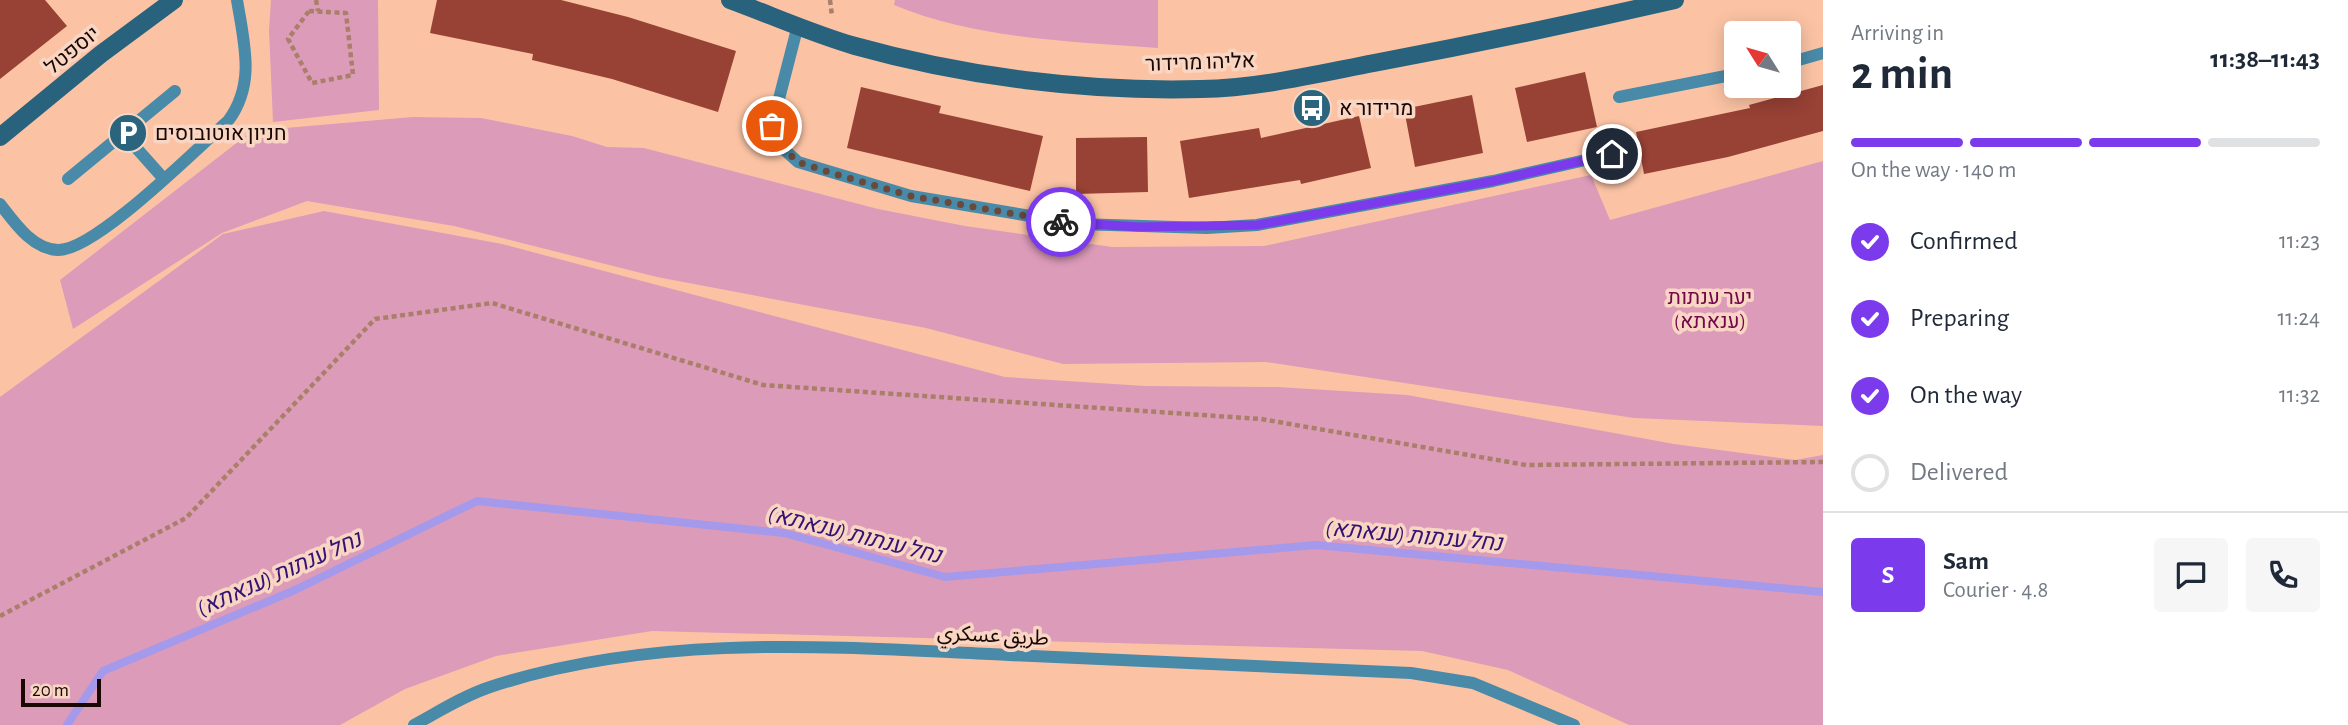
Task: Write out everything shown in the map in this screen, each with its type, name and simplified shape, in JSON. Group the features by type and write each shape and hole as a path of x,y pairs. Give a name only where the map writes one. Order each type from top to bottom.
{"street":[{"name":"יוספטל","path":"0,137 101,54 174,0"},
{"name":"אליהו מרידור","path":"730,0 853,45 975,72 1042,82 1202,89 1270,82 1455,48 1675,0"}],"lane":[{"path":"0,204 21,230 37,243 56,250 73,248 103,230 228,121 243,96 246,77 245,48 237,0"},
{"path":"798,25 772,126 778,144 798,162 911,196 1078,224 1207,228 1257,225 1493,181 1612,154"},
{"path":"1801,59 1823,52"},
{"path":"1619,97 1724,76"},
{"path":"68,179 175,91"},
{"path":"123,133 163,178"},
{"name":"طريق عسكري","path":"414,725 486,688 556,668 633,655 809,645 1412,673 1473,683 1574,725"}],"path":[{"path":"316,0 318,11"},
{"path":"309,11 318,11 346,13 353,75 312,83 288,39 309,11"},
{"path":"0,615 186,518 375,319 492,303 763,385 1261,419 1526,464 1823,462"}],"green space":[{"path":"271,0 378,0 379,110 273,122 269,30"},
{"path":"895,0 1158,0 1158,48 990,32 925,16 894,5"},
{"name":"יער ענתות (ענאתא)","path":"413,117 481,118 572,136 607,147 644,148 878,209 965,226 1112,247 1264,246 1591,175 1610,220 1823,161 1823,426 1634,418 1266,362 1063,364 926,328 657,277 454,226 307,201 222,233 73,329 60,280 252,131"},
{"path":"324,211 502,244 1005,377 1145,386 1278,387 1407,395 1674,444 1795,460 1823,455 1823,725 1629,725 1508,670 1422,651 652,631 496,656 405,689 340,725 0,725 0,397 223,234"}],"building":[{"path":"0,0 45,0 67,26 0,79"},
{"path":"437,0 561,0 628,17 736,51 718,112 612,79 532,60 533,54 430,33"},
{"path":"1585,72 1597,127 1527,142 1515,88"},
{"path":"1823,85 1823,131 1728,157 1644,174 1636,132 1750,108 1749,105 1775,98 1801,98 1801,91"},
{"path":"861,87 941,106 939,113 1043,136 1030,191 847,148"},
{"path":"1472,95 1483,153 1415,167 1404,109"},
{"path":"1359,116 1371,168 1301,184 1300,180 1189,198 1180,141 1259,128 1261,138"},
{"path":"1147,137 1148,192 1076,194 1076,138"}],"waterway":[{"name":"נחל ענתות (ענאתא)","path":"67,725 103,671 295,590 477,501 784,533 945,577 1316,545 1823,592"}],"way so far":[{"path":"772,126 778,144 798,162 911,196 1061,222"}],"place":[{"name":"מרידור א","path":"1312,108"},
{"name":"חניון אוטובוסים","path":"128,133"}],"route":[{"path":"1061,222 1139,227 1207,228 1257,225 1493,181 1612,154"}]}
